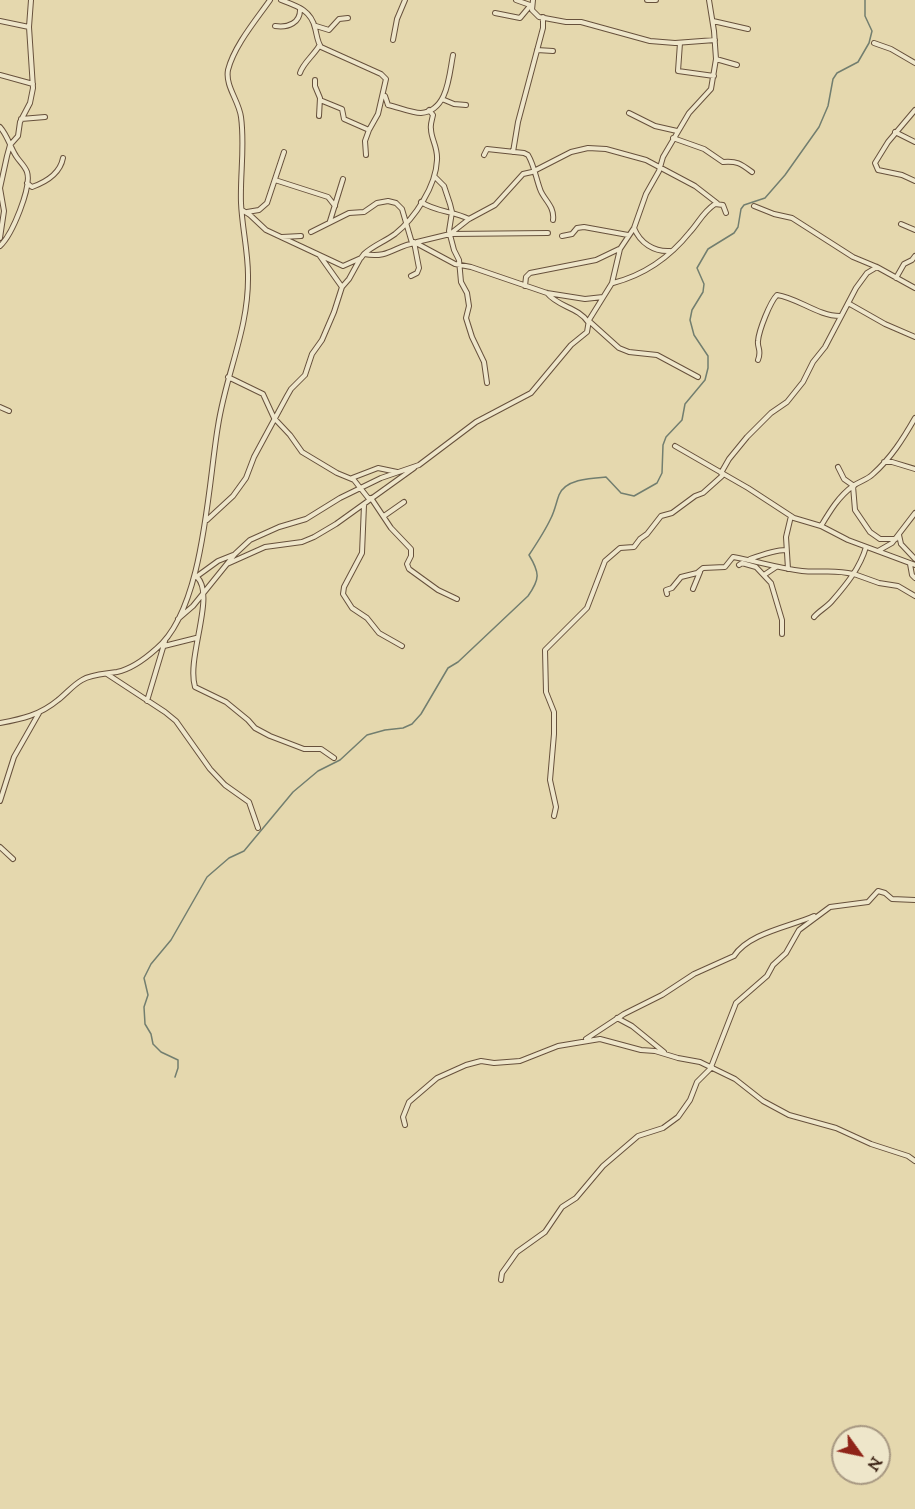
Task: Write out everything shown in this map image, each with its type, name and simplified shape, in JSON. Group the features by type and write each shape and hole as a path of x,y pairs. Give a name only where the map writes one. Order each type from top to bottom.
{"street":[{"path":"0,238 4,216 0,188 10,145 18,136 21,119 30,103 33,84 29,27 31,0"},
{"path":"0,723 23,719 39,713 83,679 129,667 158,648 178,619 195,578 206,520 218,424 228,377 244,327 246,309 248,264 242,123 238,104 228,81 228,71 243,40 270,0"},
{"path":"281,0 300,7 309,14 315,26 319,46 301,68 300,73"},
{"path":"393,40 397,20 405,0"},
{"path":"516,0 531,5"},
{"path":"495,13 520,18 533,0"},
{"path":"647,0 656,0"},
{"path":"226,565 265,547 307,541 336,524 476,422 531,393 572,345 587,332 589,321 612,283 620,249 634,228 663,157 689,113 709,93 716,59 710,0"},
{"path":"531,5 533,13 543,17 584,23 650,41 680,43 701,39 715,40"},
{"path":"275,26 286,27 293,24 300,15 300,7"},
{"path":"513,152 517,126 543,28 543,17"},
{"path":"315,26 328,30 339,20 348,18"},
{"path":"0,21 29,27"},
{"path":"713,21 748,29"},
{"path":"680,43 678,71 714,76"},
{"path":"874,43 915,63"},
{"path":"319,46 384,76 386,82 377,118 369,129 365,141 366,155"},
{"path":"537,50 553,51"},
{"path":"384,93 388,105 417,113 429,110 442,99 453,55"},
{"path":"716,59 737,65"},
{"path":"0,75 33,84"},
{"path":"315,80 320,99 319,116"},
{"path":"320,99 342,109 344,119 369,129"},
{"path":"442,99 454,105 466,105"},
{"path":"343,266 395,234 430,191 438,157 431,129 433,115 429,110"},
{"path":"915,110 895,132 876,161 876,168 915,181"},
{"path":"629,113 655,126 677,131"},
{"path":"21,119 45,117"},
{"path":"0,127 27,172 27,183 18,215 0,246"},
{"path":"895,132 915,142"},
{"path":"673,138 704,149 723,162 731,161 740,164 752,172"},
{"path":"450,234 469,219 495,205 520,176 571,152 591,148 606,149 643,159 695,186 723,205 726,213"},
{"path":"484,155 487,149 528,155 540,190 549,200 554,214 553,220"},
{"path":"244,211 260,210 264,207 284,152"},
{"path":"27,183 32,187 46,182 60,168 63,158"},
{"path":"435,177 444,186 452,212 450,234 459,260 461,282 467,293 469,306 466,318 472,338 484,362 486,383"},
{"path":"330,222 342,179"},
{"path":"275,180 328,198 335,206"},
{"path":"311,232 349,213 364,212 376,203 388,201 399,205 406,222 408,236 414,243 419,268 411,276"},
{"path":"421,202 433,209 452,212 469,219"},
{"path":"612,283 639,275 671,251 687,236 705,211 717,203"},
{"path":"754,206 792,218 853,257 915,288"},
{"path":"244,211 263,228 352,271"},
{"path":"901,224 915,230"},
{"path":"562,236 572,234 575,229 584,227 628,235"},
{"path":"634,228 644,243 656,250 671,251"},
{"path":"362,256 387,254 414,243 450,234 548,233"},
{"path":"281,237 301,236"},
{"path":"414,243 459,265 547,293 585,299 603,297"},
{"path":"525,286 526,277 530,273 596,260 620,249"},
{"path":"320,255 342,287"},
{"path":"206,520 233,496 246,478 274,418 291,389 305,375 312,354 322,340 334,312 342,287 362,256"},
{"path":"896,278 904,264 915,256"},
{"path":"554,816 556,807 550,780 554,712 546,692 545,650 588,608 605,561 620,548 634,547 661,516 672,513 695,496 703,493 722,474 726,462 747,437 771,414 785,405 825,347 841,315 867,273 877,267"},
{"path":"547,293 554,300 581,313 619,348 657,355 698,377"},
{"path":"758,360 761,353 758,340 767,311 777,295 833,315 841,315"},
{"path":"848,303 885,324 915,337"},
{"path":"228,377 263,394 274,418 302,452 337,473 352,478 411,549 411,556 407,564 409,569 438,590 457,598"},
{"path":"0,407 9,411"},
{"path":"821,526 834,505 853,486 870,477 897,449 915,418"},
{"path":"675,446 791,516 821,526 866,548 912,564 912,575 915,578"},
{"path":"883,462 892,462 915,469"},
{"path":"178,619 193,606 235,554 256,537 306,519 361,487 419,465"},
{"path":"352,478 381,467 398,472"},
{"path":"838,467 844,479 853,486 855,510 870,532 880,539 896,539"},
{"path":"369,500 363,510 362,553 344,587 343,594 352,608 367,618 379,633 402,646"},
{"path":"384,516 404,502"},
{"path":"877,551 887,548 913,515"},
{"path":"913,515 915,523"},
{"path":"788,569 786,537 791,516"},
{"path":"899,534 901,544 915,559"},
{"path":"814,617 832,601 853,574 862,561 866,548"},
{"path":"748,560 759,555 768,555 774,551 786,550"},
{"path":"195,578 218,561 235,554"},
{"path":"667,594 666,591 672,588 679,579 711,567 722,568 733,557 810,572 840,570 898,586 915,596"},
{"path":"739,565 742,563 754,566 764,575 776,594 776,603 782,620 782,634"},
{"path":"764,575 776,567"},
{"path":"693,589 700,571"},
{"path":"195,578 202,584 204,591 202,614 196,638 194,678 197,689 226,702 256,729 304,749 321,749 334,758"},
{"path":"164,646 196,638"},
{"path":"147,700 165,640"},
{"path":"106,674 171,717 184,730 210,769 225,785 247,800 252,807 258,828"},
{"path":"0,801 14,757 39,713"},
{"path":"0,848 13,859"},
{"path":"584,1041 617,1018 662,995 694,974 734,956 737,949 765,934 819,914 835,905 868,902 878,891 892,899 915,900"},
{"path":"501,1280 502,1273 517,1252 544,1232 564,1204 576,1198 603,1166 638,1136 663,1128 678,1117 690,1100 697,1082 711,1067 736,1003 765,978 773,964 786,953 795,934 819,914"},
{"path":"617,1018 632,1026 667,1054"},
{"path":"405,1125 402,1117 409,1102 441,1076 476,1061 494,1063 520,1061 548,1049 600,1039 697,1061 735,1079 763,1101 789,1115 847,1132 871,1144 908,1156 915,1161"}],"waterway":[{"path":"175,1077 178,1060 161,1052 153,1044 151,1034 145,1024 144,1007 148,995 144,978 151,964 171,940 207,877 229,858 244,851 293,792 318,771 340,760 367,735 412,724 421,714 448,668 458,662 532,590 537,571 529,555 549,523 562,490 579,480 606,477 621,493 634,496 657,483 662,473 663,445 666,437 682,420 685,404 705,380 708,368 708,356 694,335 690,320 692,310 703,292 704,284 697,268 708,249 734,233 744,205 765,198 785,175 819,127 828,106 833,79 837,73 858,62 869,43 872,31 865,16 865,0"}]}
